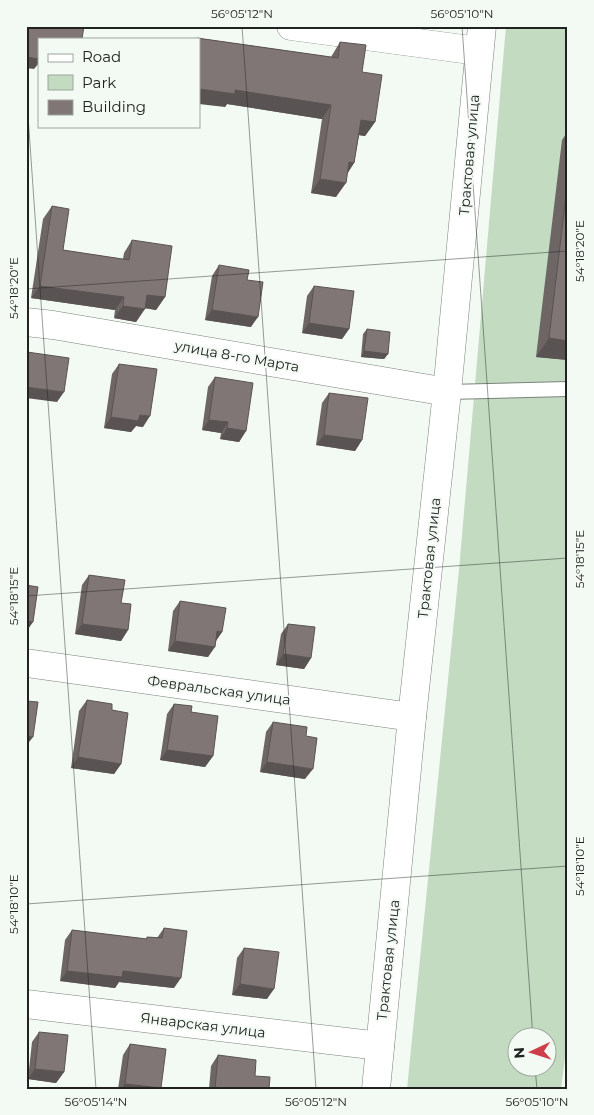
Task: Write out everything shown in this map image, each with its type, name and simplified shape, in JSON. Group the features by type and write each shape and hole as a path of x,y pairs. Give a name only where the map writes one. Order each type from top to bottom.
{"street":[{"path":"292,26 480,39"},
{"name":"Трактовая улица","path":"376,1089 412,717 447,392 480,39"},
{"name":"улица 8-го Марта","path":"26,322 447,392"},
{"name":"Февральская улица","path":"26,662 412,717"},
{"name":"Январская улица","path":"26,1004 380,1046"}],"lane":[{"path":"447,392 568,388"}],"green space":[{"path":"506,26 568,26 568,1034 561,1089 407,1089 459,570"}],"building":[{"path":"26,26 84,26 82,38 38,38 38,59 26,57"},
{"path":"200,38 338,58 340,42 366,45 362,72 382,75 375,122 361,120 354,163 349,162 346,183 320,179 331,105 235,90 235,94 200,89"},
{"path":"568,179 568,341 549,338"},
{"path":"52,206 69,209 63,250 129,260 132,240 172,246 165,297 147,295 145,309 123,306 124,297 40,286"},
{"path":"219,265 249,270 247,280 263,282 258,317 212,310"},
{"path":"314,286 354,291 349,329 309,323"},
{"path":"367,329 390,332 388,354 364,351"},
{"path":"27,352 69,358 64,392 26,387"},
{"path":"119,364 157,369 150,416 140,415 138,421 111,417"},
{"path":"215,377 253,383 246,431 227,428 228,422 209,420"},
{"path":"329,393 368,398 362,440 324,435"},
{"path":"89,575 125,580 121,603 131,604 128,630 82,624"},
{"path":"26,585 38,587 33,622 26,621"},
{"path":"180,601 226,608 222,632 217,631 215,647 175,641"},
{"path":"288,624 315,627 311,658 283,654"},
{"path":"87,700 112,704 112,710 128,713 121,764 78,757"},
{"path":"26,701 38,702 33,737 26,736"},
{"path":"174,704 192,706 191,712 218,716 213,756 167,750"},
{"path":"273,722 307,727 306,736 317,738 313,769 267,762"},
{"path":"164,928 187,931 181,978 123,971 122,977 67,971 72,930 147,939 147,937 162,938"},
{"path":"244,948 279,952 274,989 240,984"},
{"path":"39,1032 68,1035 64,1072 35,1069"},
{"path":"130,1044 166,1049 161,1088 125,1084"},
{"path":"218,1055 256,1060 255,1076 270,1077 269,1089 215,1089"}]}
